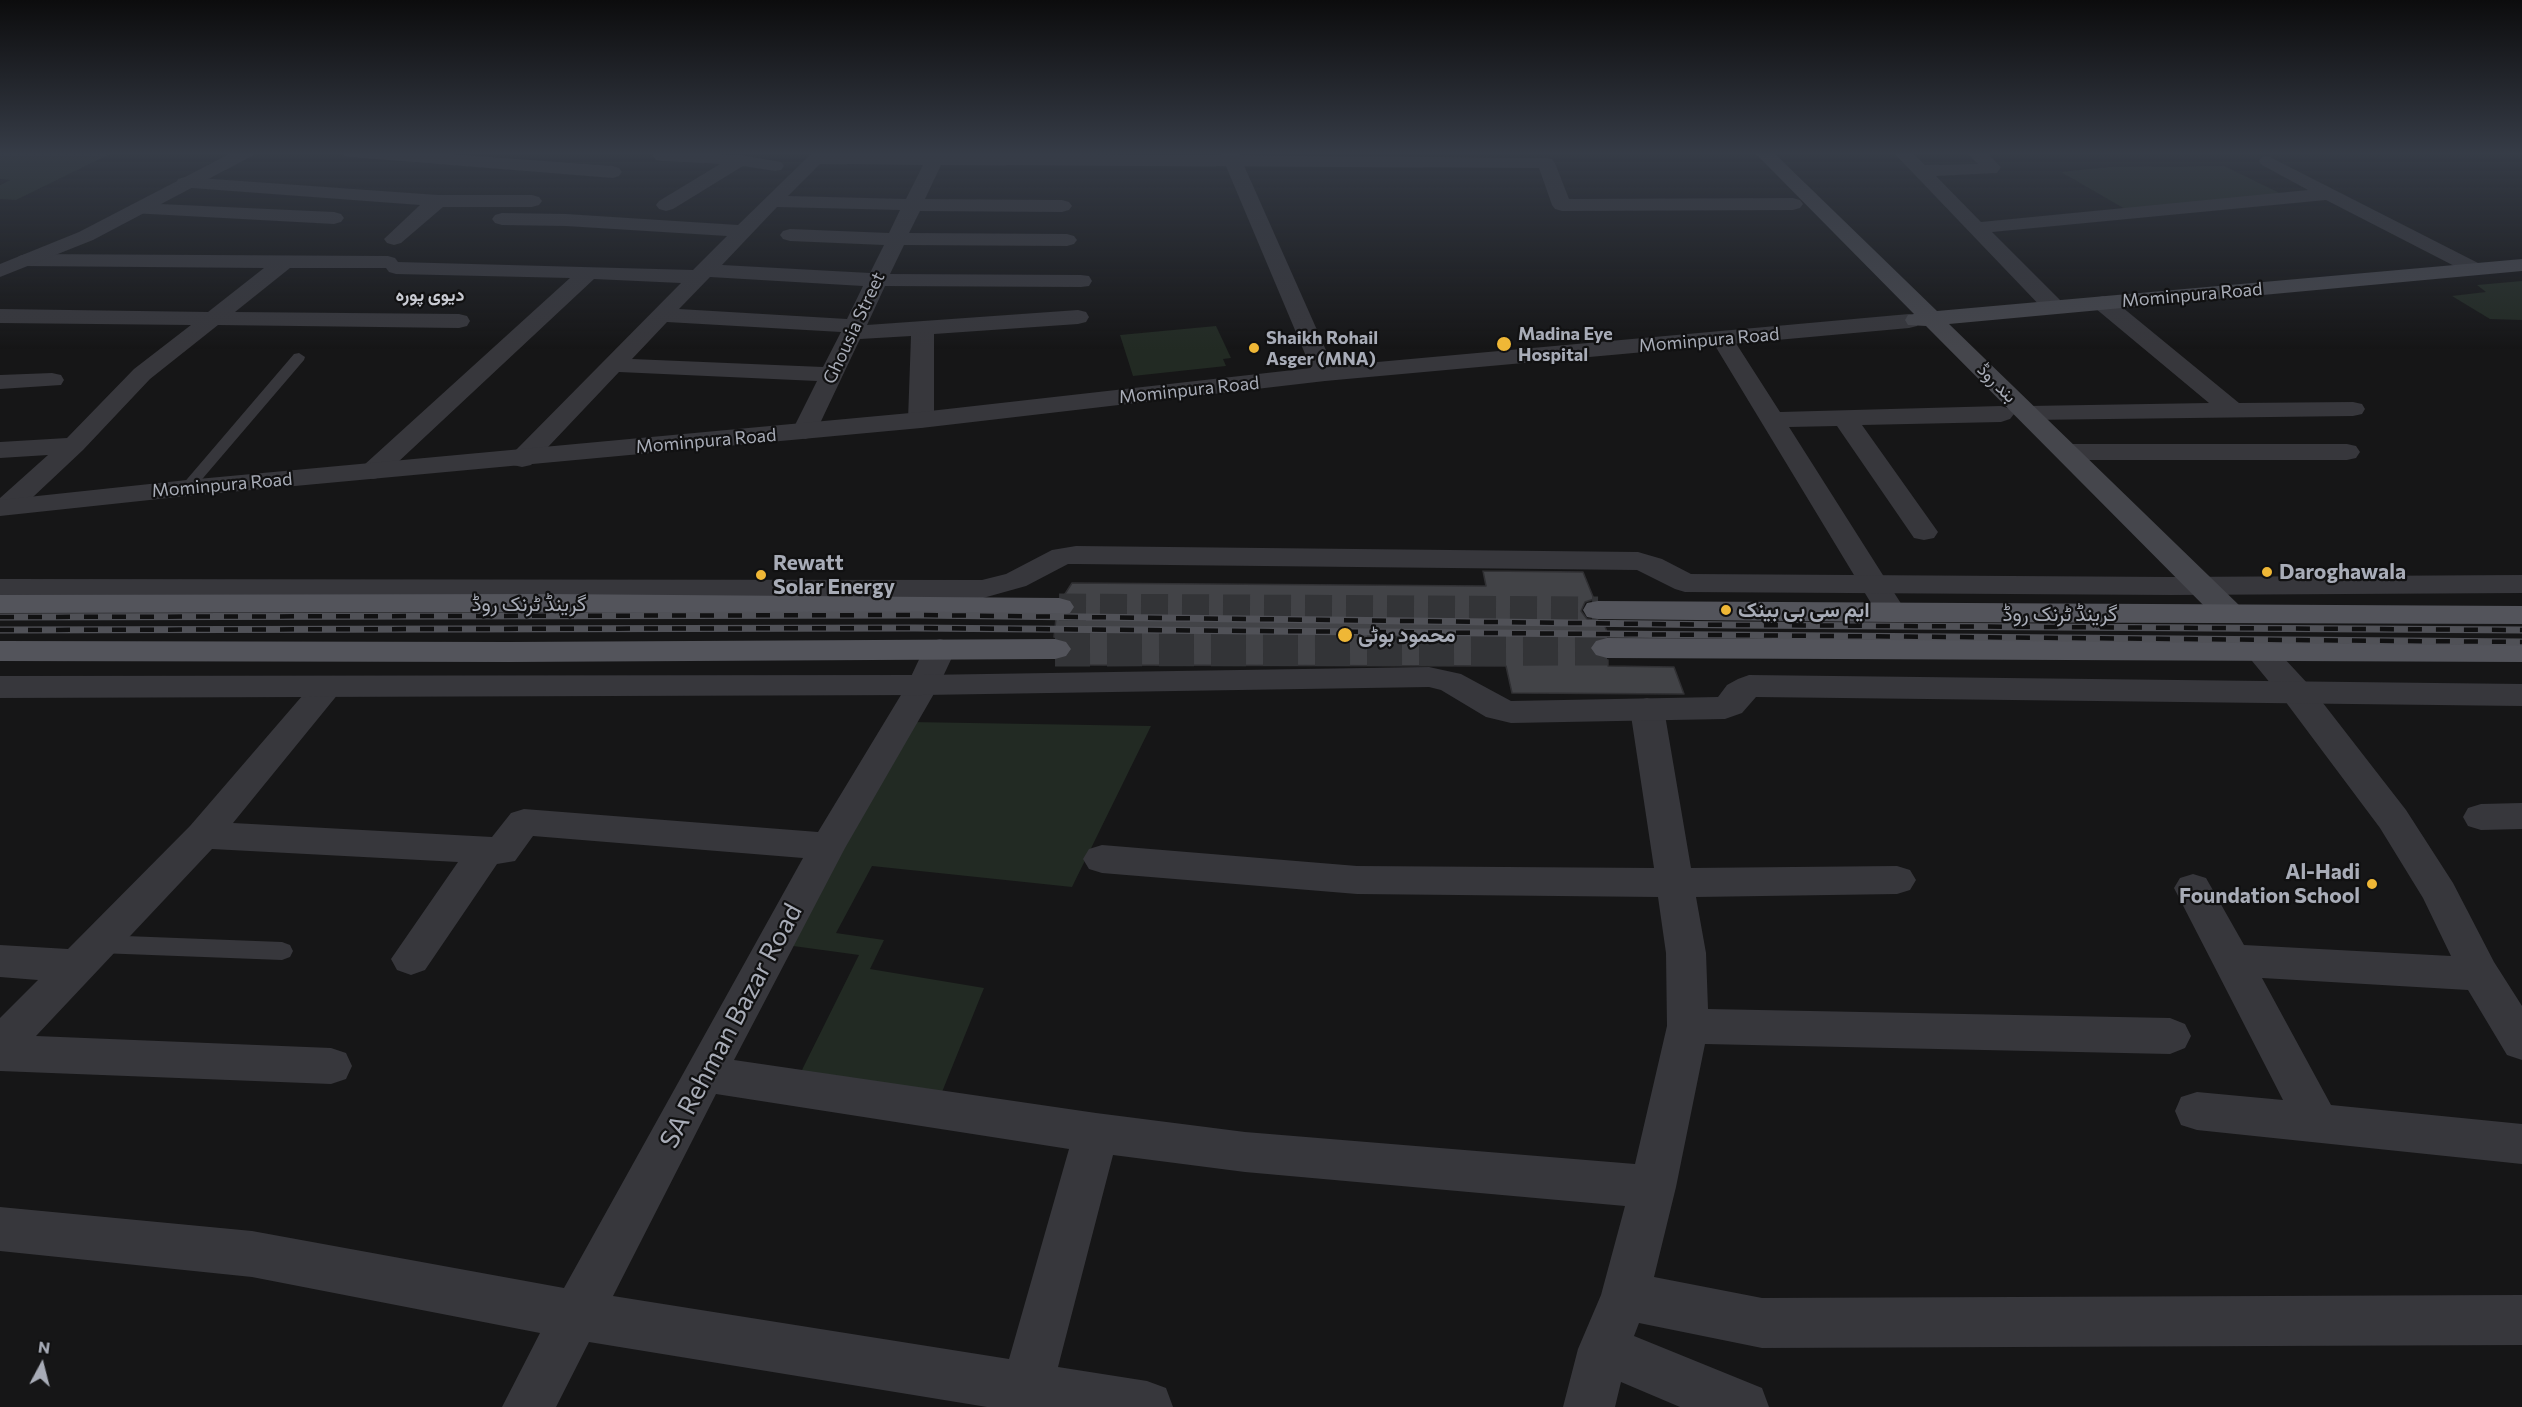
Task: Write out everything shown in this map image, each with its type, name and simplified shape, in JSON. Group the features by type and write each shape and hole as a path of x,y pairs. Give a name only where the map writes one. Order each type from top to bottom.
{"main road":[{"name":"بند روڈ","path":"1808,218 1920,320 2028,413 2067,452 2200,600"},
{"name":"بند روڈ","path":"1824,218 1920,320 2001,414 2171,586"},
{"name":"Mominpura Road","path":"1920,320 2522,265"},
{"name":"گرینڈ ٹرنک روڈ","path":"1598,610 1892,614 2200,600 2230,614 2522,615"},
{"name":"گرینڈ ٹرنک روڈ","path":"0,604 547,603 1059,607"},
{"path":"509,652 547,603"},
{"name":"گرینڈ ٹرنک روڈ","path":"1607,648 2522,652"},
{"path":"0,651 509,652 932,667 1055,649"}],"street":[{"path":"0,271 86,236 121,218"},
{"path":"327,218 334,218"},
{"path":"522,459 756,218"},
{"name":"Ghousia Street","path":"805,432 906,218"},
{"path":"1257,218 1324,374"},
{"path":"1966,218 2054,307"},
{"path":"1976,228 2083,218"},
{"path":"2375,218 2475,269"},
{"path":"394,239 414,219 566,220 743,231"},
{"path":"790,235 896,239 1067,240"},
{"path":"26,260 286,261 877,280 1081,281"},
{"path":"3,508 74,445 142,374 286,261"},
{"path":"373,471 589,272"},
{"path":"2103,303 2232,410"},
{"path":"661,315 853,329 923,328 1078,317"},
{"path":"0,316 459,321"},
{"name":"Mominpura Road","path":"3,508 187,488 805,432 1324,374 1920,320"},
{"path":"921,420 923,328"},
{"path":"1722,339 1892,614"},
{"path":"612,365 832,375"},
{"path":"0,382 52,380"},
{"path":"2028,413 2354,409"},
{"path":"1772,420 2001,414"},
{"path":"1844,418 1924,532"},
{"path":"0,450 74,445"},
{"path":"2067,452 2347,452"},
{"path":"0,588 983,589 1016,580 1062,556 1076,555 1638,561 1652,565 1685,583 2171,586 2200,600 2522,585"},
{"path":"2259,650 2296,693 2393,819 2439,893 2480,974 2522,1042"},
{"path":"0,687 327,688 932,667 1429,677 1450,681 1504,711 1725,708 1749,686 2522,695"},
{"name":"SA Rehman Bazar Road","path":"528,1407 704,1074 828,846 932,667"},
{"path":"0,1046 203,835 327,688"},
{"path":"1589,1407 1604,1349 1625,1296 1653,1187 1688,1026 1686,953 1647,709"},
{"path":"2481,817 2522,816"},
{"path":"203,835 502,851 524,822 828,846"},
{"path":"411,959 487,850"},
{"path":"1102,859 1357,880 1674,883 1897,880"},
{"path":"2193,888 2318,1123"},
{"path":"0,961 87,955"},
{"path":"2232,960 2480,974"},
{"path":"1688,1026 2170,1036"},
{"path":"0,1053 331,1066"},
{"path":"704,1074 1096,1133 1245,1152 1653,1187"},
{"path":"2197,1111 2522,1144"},
{"path":"1024,1397 1096,1133"},
{"path":"0,1229 252,1254 1024,1397 1147,1407"},
{"path":"1625,1296 1762,1323 2522,1320"},
{"path":"1604,1349 1743,1407"}],"lane":[{"path":"187,488 299,357"},
{"path":"87,955 282,951"}],"shaded area":[{"path":"2522,281 2522,320 2490,319 2452,296 2486,292 2477,285"},
{"path":"1216,326 1231,358 1223,359 1226,366 1133,376 1120,335"},
{"path":"911,722 1151,726 1072,887 872,866 836,933 884,940 870,969 984,988 940,1097 799,1076 859,955 786,945"}],"building":[{"path":"1483,571 1583,572 1594,599 1585,602 1581,611 1587,619 1603,621 1607,632 1607,636 1595,639 1589,647 1594,656 1608,660 1608,666 1674,667 1684,694 1512,693 1506,666 1059,665 1058,660 1068,657 1073,649 1067,640 1054,637 1056,618 1071,615 1076,608 1072,600 1063,597 1072,583 1486,586"}],"tunnel":[{"path":"1059,607 1598,610"},
{"path":"1055,649 1607,648"}],"railway":[{"path":"0,617 918,615 1736,625 2522,630"},
{"path":"0,630 915,628 2522,642"}],"place":[{"name":"Madina Eye Hospital","path":"1504,344"},
{"name":"Shaikh Rohail Asger (MNA)","path":"1254,348"},
{"name":"Daroghawala","path":"2267,572"},
{"name":"Rewatt Solar Energy","path":"761,575"},
{"name":"ایم سی بی بینک","path":"1726,610"},
{"name":"محمود بوٹی","path":"1345,635"},
{"name":"Al-Hadi Foundation School","path":"2372,884"}],"district":[{"name":"دیوی پورہ","path":"430,295"}]}
